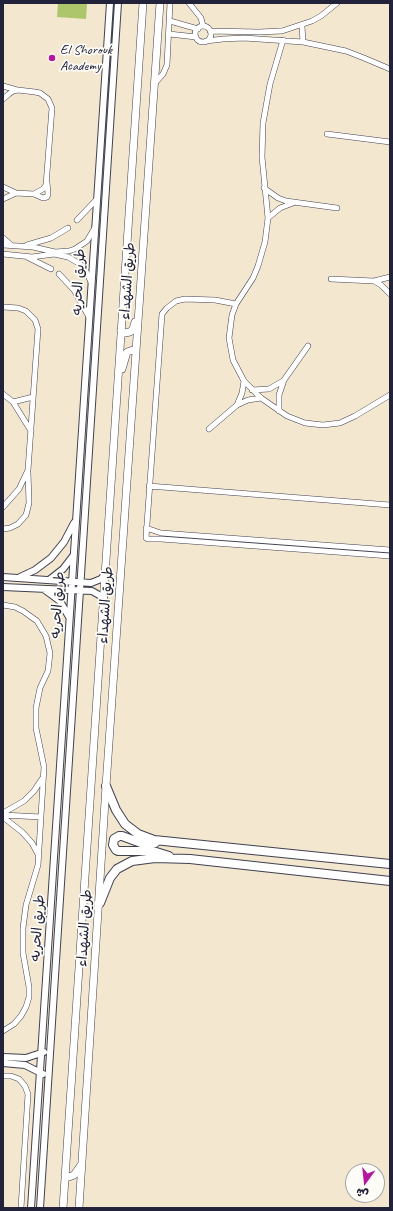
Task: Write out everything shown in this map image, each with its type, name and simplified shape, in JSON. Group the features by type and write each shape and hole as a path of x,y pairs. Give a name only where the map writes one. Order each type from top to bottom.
{"main road":[{"name":"طريق الشهداء","path":"63,1208 143,3"},
{"name":"طريق الشهداء","path":"80,1208 100,903 106,786 160,3"},
{"path":"121,330 126,333 132,331 138,312"},
{"path":"118,376 121,372 126,354 131,350 136,352"},
{"path":"106,786 116,810 125,824 146,838 162,841 390,864"},
{"path":"162,841 145,843 119,836 114,839 113,845 118,852 153,851 173,858"},
{"path":"100,903 110,878 122,866 138,860 173,858 390,881"},
{"path":"66,1175 71,1176 76,1174 83,1161"}],"street":[{"name":"طريق الحريه","path":"31,1208 110,3"},
{"name":"طريق الحريه","path":"40,1208 118,3"},
{"path":"154,84 163,74 167,65 170,3"},
{"path":"189,3 201,18 200,28 195,34 196,37"},
{"path":"170,21 200,28 208,28 210,31 282,31 302,26 321,16 338,3"},
{"path":"302,26 303,42"},
{"path":"206,41 210,37 210,31"},
{"path":"108,34 116,34"},
{"path":"169,34 196,37 200,41 223,38 244,38 303,42 346,51 390,69"},
{"path":"284,40 270,84 263,123 262,157 268,218 265,242 253,278 236,304 232,315 230,326 230,349 233,360 244,381 251,390 279,411 305,423 323,425 348,420 390,394"},
{"path":"3,86 40,93 48,99 52,108 47,197 43,198 34,194 16,193 3,187"},
{"path":"3,100 9,94 18,90"},
{"path":"327,134 390,141"},
{"path":"34,194 43,189 47,180"},
{"path":"264,188 278,198 294,203 337,208"},
{"path":"3,199 16,193"},
{"path":"77,220 97,199"},
{"path":"268,218 280,208 294,203"},
{"path":"95,217 104,217"},
{"path":"22,246 51,238 68,228"},
{"path":"3,245 37,248 55,252 69,251 87,241 94,229"},
{"path":"3,238 12,246"},
{"path":"3,254 36,256 54,254 68,256 85,269 91,282"},
{"path":"3,260 10,255"},
{"path":"25,256 51,269"},
{"path":"59,274 74,290 90,318"},
{"path":"331,279 374,282 390,277"},
{"path":"374,282 390,294"},
{"path":"91,294 99,294"},
{"path":"236,304 215,300 185,299 176,301 164,310 162,314 146,537 148,539 390,556"},
{"path":"3,307 18,308 26,311 31,315 37,326 28,470 29,503 26,515 18,524 10,528 3,529"},
{"path":"279,411 280,395 284,380 308,346"},
{"path":"251,390 269,389 284,380"},
{"path":"237,405 242,393 244,381"},
{"path":"3,394 13,402 31,431"},
{"path":"13,402 33,397"},
{"path":"209,429 237,405 248,400 261,398"},
{"path":"3,507 19,489 28,470"},
{"path":"149,486 390,505"},
{"path":"18,578 44,564 58,550 69,534 76,515"},
{"path":"146,528 161,533 390,550"},
{"path":"49,580 63,569 74,555"},
{"path":"3,578 94,582 101,579 105,574"},
{"path":"3,586 92,591 104,599"},
{"path":"44,589 60,601 70,618"},
{"path":"3,605 15,607 30,615 42,628 49,644 50,662 38,698 36,718 38,738 43,761 43,778 39,856 36,875 26,905 23,928 23,953 30,987 29,997 21,1016 14,1024 3,1031"},
{"path":"3,815 24,801 34,791 43,778"},
{"path":"3,815 41,817"},
{"path":"3,815 32,843 39,856"},
{"path":"3,1057 26,1058 42,1052 50,1052"},
{"path":"3,1063 25,1065 40,1073 48,1074"},
{"path":"3,1076 11,1076 19,1080 25,1086 28,1094 21,1208"}],"green space":[{"path":"58,3 87,4 86,19 57,17"}],"place":[{"name":"El Shorouk Academy","path":"52,58"}]}
